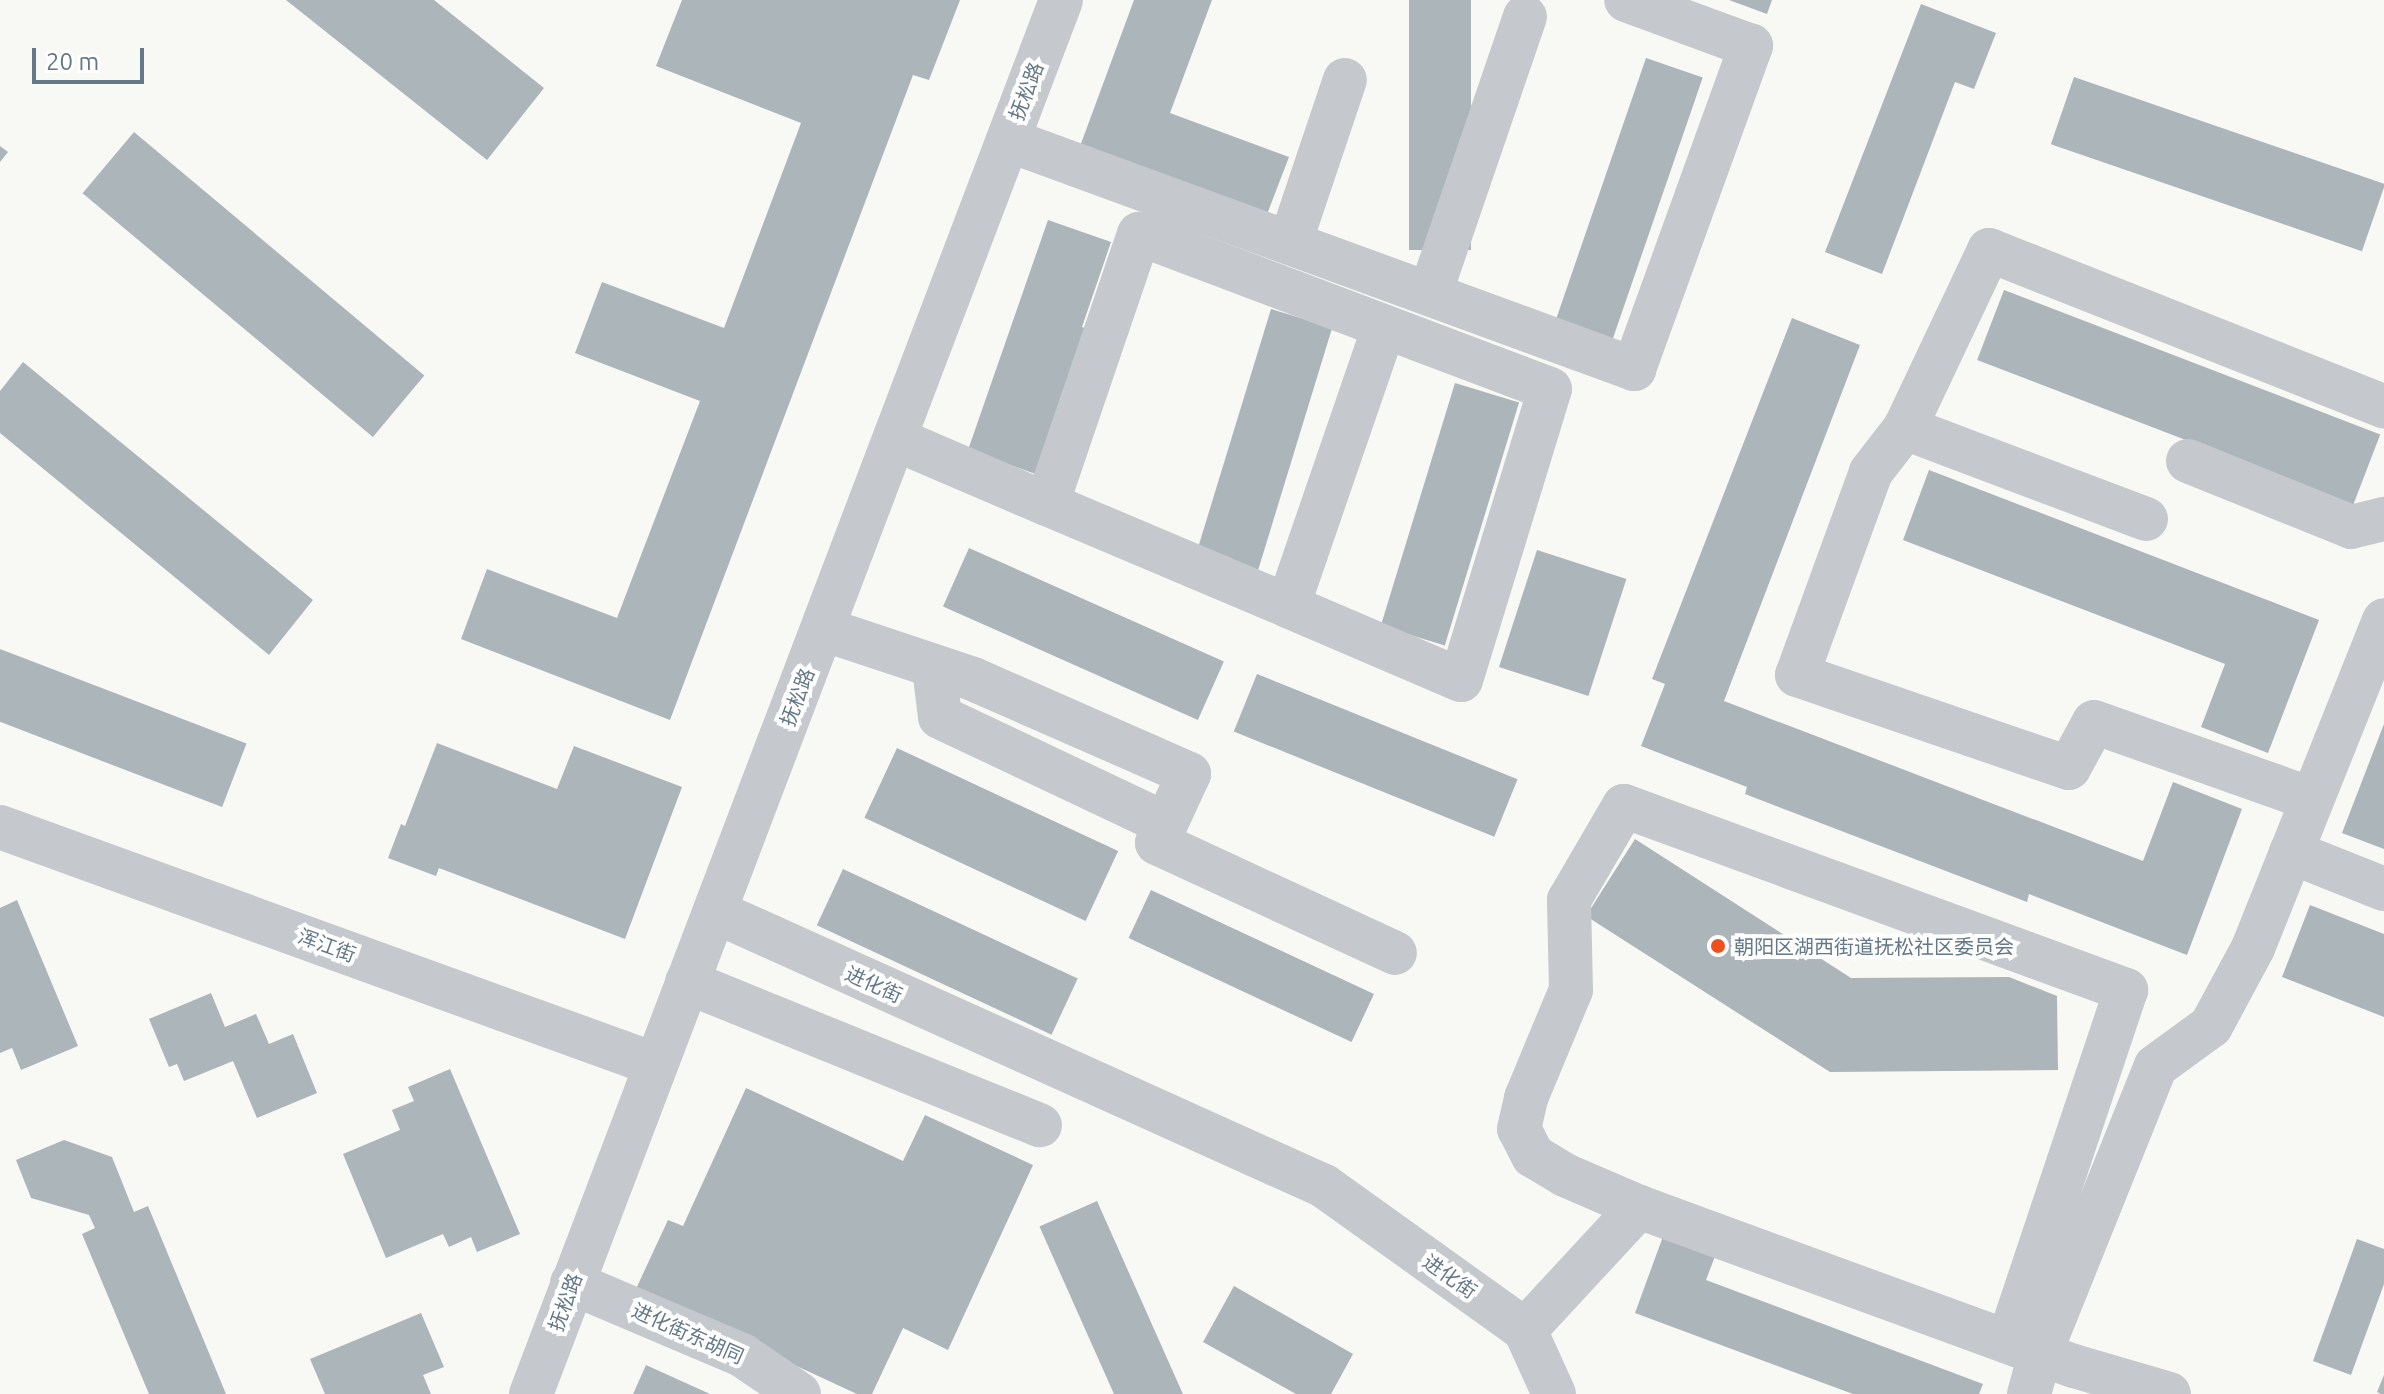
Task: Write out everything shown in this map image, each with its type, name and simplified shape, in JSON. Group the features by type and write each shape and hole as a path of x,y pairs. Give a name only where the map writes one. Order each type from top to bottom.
{"street":[{"name":"抚松路","path":"531,1394 1061,0"},
{"path":"1008,140 1634,369 1751,46 1626,0"},
{"path":"1430,294 1525,17"},
{"path":"1290,243 1345,80"},
{"path":"895,439 1047,504 1288,606 1461,680 1550,389 1139,234 1047,504"},
{"path":"2312,799 2094,722 2069,768 1797,675 1871,472 1905,428 1989,250 2384,406"},
{"path":"1288,606 1384,327"},
{"path":"1905,428 2146,519"},
{"path":"2188,461 2351,527 2384,519"},
{"path":"823,629 934,668 940,717 1166,824 1157,843 1395,953"},
{"path":"2026,1363 2156,1066 2211,1026 2253,948 2312,799 2380,642"},
{"path":"2026,1363 2126,990 1624,806 1569,900 1571,990 1526,1098 1519,1129 1533,1156 1565,1175 1639,1207 2026,1363 2169,1394"},
{"name":"浑江街","path":"0,827 654,1064"},
{"path":"2291,852 2384,889"},
{"name":"进化街","path":"716,912 1324,1186 1525,1330"},
{"path":"687,982 1040,1125"},
{"path":"1554,1394 1525,1330 1639,1207"},
{"name":"进化街东胡同","path":"572,1283 742,1355 799,1394"}],"building":[{"path":"286,0 434,0 544,88 487,160"},
{"path":"682,0 960,0 929,80 913,75 670,720 461,639 487,569 617,618 700,401 575,353 602,282 724,328 801,123 656,66"},
{"path":"1134,0 1212,0 1170,113 1289,157 1266,217 1079,149"},
{"path":"1409,0 1471,0 1471,250 1409,250"},
{"path":"1729,0 1772,0 1767,14"},
{"path":"1921,4 1996,33 1974,89 1955,82 1882,274 1825,252"},
{"path":"1646,58 1703,78 1611,343 1555,324"},
{"path":"2074,77 2384,184 2362,251 2051,144"},
{"path":"134,132 424,376 373,437 83,193"},
{"path":"0,146 8,152 0,162"},
{"path":"1048,220 1111,242 1082,327 1095,332 1044,477 968,450"},
{"path":"2004,290 2380,434 2353,504 1977,360"},
{"path":"1271,309 1332,328 1257,573 1196,555"},
{"path":"1792,318 1860,345 1724,701 2143,861 2173,782 2242,809 2187,955 2029,894 2027,902 1745,794 1747,787 1641,746 1665,684 1652,679"},
{"path":"23,362 313,600 269,655 0,433 0,391"},
{"path":"1455,383 1519,403 1445,645 1381,626"},
{"path":"1929,470 2319,620 2268,753 2201,727 2225,664 1903,540"},
{"path":"969,548 1224,661 1198,720 943,606"},
{"path":"1537,550 1626,579 1588,696 1499,667"},
{"path":"0,649 246,744 222,807 0,722"},
{"path":"1257,674 1518,779 1494,837 1234,731"},
{"path":"2384,724 2384,849 2342,833"},
{"path":"437,743 557,789 574,746 682,787 625,939 439,868 436,876 388,858 401,824 405,826"},
{"path":"897,748 1118,851 1086,921 864,818"},
{"name":"朝阳区湖西街道抚松社区委员会","path":"1635,839 1851,978 2009,977 2057,996 2058,1070 1830,1072 1586,916"},
{"path":"843,869 1078,978 1052,1035 817,925"},
{"path":"1151,890 1374,994 1352,1042 1129,938"},
{"path":"17,900 78,1046 21,1070 12,1048 0,1053 0,908"},
{"path":"2310,905 2384,934 2384,1017 2282,977"},
{"path":"211,993 225,1027 256,1014 269,1044 293,1034 317,1093 257,1118 233,1061 184,1081 177,1064 169,1067 149,1019"},
{"path":"450,1069 520,1234 477,1252 471,1237 449,1247 443,1234 386,1258 343,1154 400,1130 392,1110 414,1101 408,1087"},
{"path":"746,1088 903,1161 925,1115 1033,1165 948,1350 903,1328 872,1394 857,1394 635,1291 668,1220 683,1226"},
{"path":"64,1140 112,1157 134,1212 148,1206 226,1394 149,1394 82,1234 95,1228 89,1215 31,1198 16,1160"},
{"path":"1097,1201 1183,1394 1114,1394 1039,1227"},
{"path":"1665,1231 1717,1251 1706,1280 1983,1384 1979,1394 1853,1394 1635,1313"},
{"path":"2357,1239 2384,1249 2384,1284 2351,1375 2313,1361"},
{"path":"1234,1286 1353,1354 1331,1394 1296,1394 1203,1342"},
{"path":"421,1313 444,1367 423,1375 431,1394 325,1394 310,1359"},
{"path":"646,1365 710,1394 633,1394"},
{"path":"2384,1375 2384,1394 2381,1394 2377,1392"}],"place":[{"name":"朝阳区湖西街道抚松社区委员会","path":"1718,946"}]}
